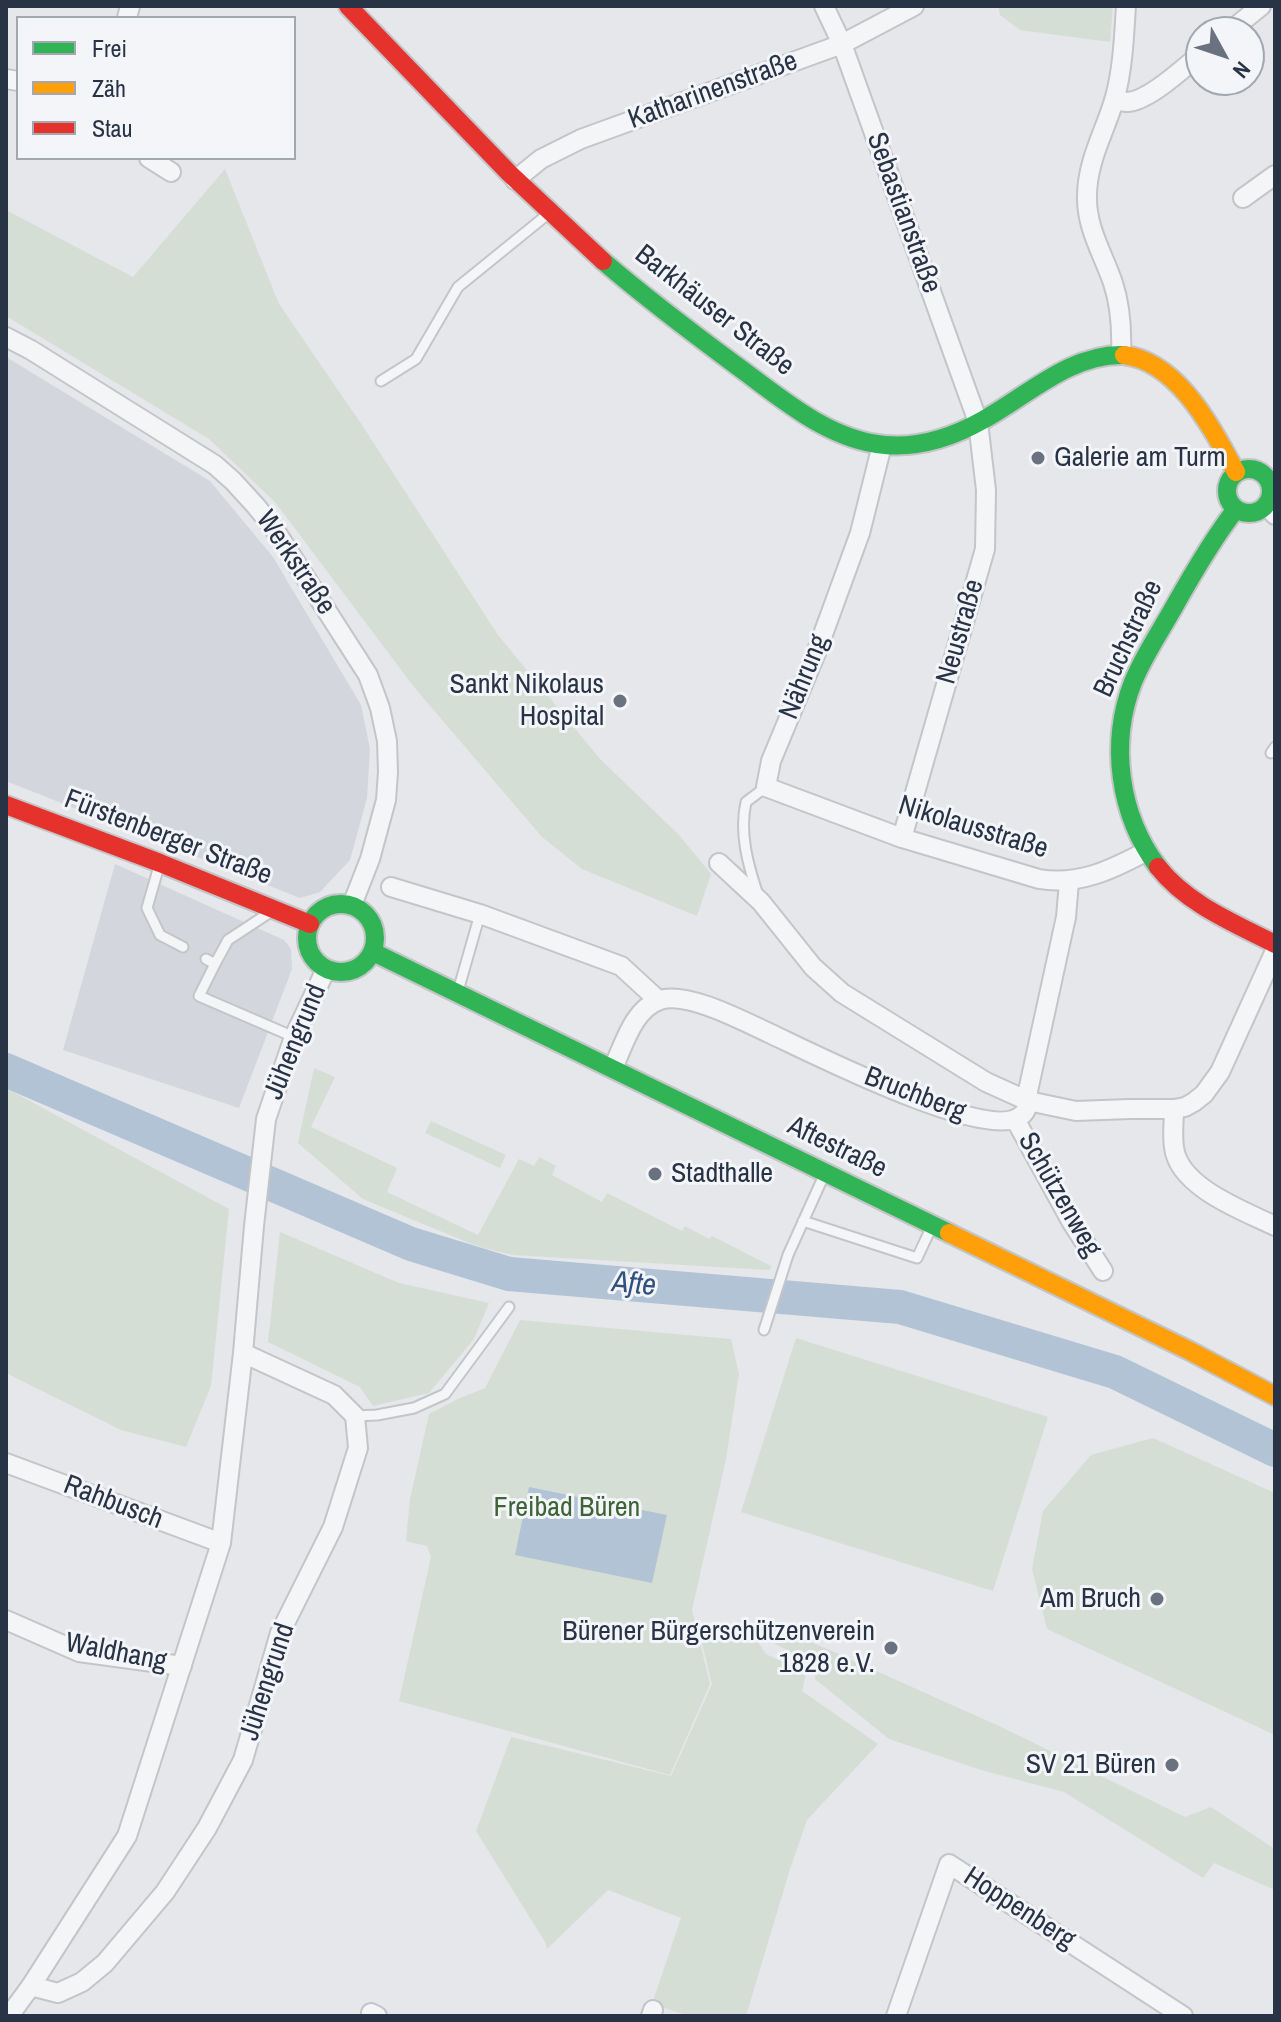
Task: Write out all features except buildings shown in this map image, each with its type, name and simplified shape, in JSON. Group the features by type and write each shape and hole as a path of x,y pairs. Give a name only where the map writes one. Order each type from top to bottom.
{"main road":[{"name":"Barkhäuser Straße","path":"348,6 565,228 656,305 801,412 854,440 882,445 924,444 943,438 978,422 1051,378 1086,361 1106,355 1121,355"},
{"path":"1121,355 1155,365 1168,376 1200,413 1236,472"},
{"path":"1249,468 1271,474 1270,510 1248,513 1236,509 1228,499 1227,487 1236,472 1249,468"},
{"name":"Bruchstraße","path":"1147,851 1133,823 1123,787 1120,759 1122,719 1145,658 1201,557 1236,509"},
{"name":"Fürstenberger Straße","path":"6,805 310,924"},
{"path":"1147,851 1162,872 1188,895 1275,944"},
{"path":"332,905 352,905 360,909 373,924 376,933 373,952 367,962 347,972 326,969 311,955 307,934 310,924 323,909 332,905"},
{"name":"Aftestraße","path":"373,952 1190,1351 1275,1396"}],"street":[{"name":"Sebastianstraße","path":"824,6 842,44 978,422"},
{"name":"Katharinenstraße","path":"515,180 541,159 581,139 842,44 914,6"},
{"path":"1121,355 1119,306 1088,218 1087,196 1092,159 1119,81 1126,6"},
{"path":"1114,100 1128,102 1140,98 1185,66"},
{"path":"152,160 171,172"},
{"path":"1243,198 1275,175"},
{"name":"Werkstraße","path":"6,337 194,451 233,481 273,527 368,675 380,708 387,741 388,772 386,800 378,830 352,905"},
{"name":"Neustraße","path":"902,838 985,549 986,490 978,422"},
{"name":"Nährung","path":"766,787 771,761 818,648 860,533 882,445"},
{"name":"Nikolausstraße","path":"766,787 902,838 1039,879 1069,882 1119,866 1147,851"},
{"name":"Nährung","path":"719,863 761,902 798,951 842,993 986,1082 1028,1101"},
{"path":"1015,1119 1024,1113 1028,1101 1066,917 1069,882"},
{"path":"391,887 480,914 621,966 658,1000 644,1009 635,1021 613,1068"},
{"path":"1028,1101 1076,1111 1174,1109 1194,1102 1220,1072 1275,951"},
{"name":"Jühengrund","path":"9,2016 127,1836 221,1543 266,1119 294,1037 326,969"},
{"name":"Bruchberg","path":"658,1000 680,999 722,1012 943,1109 990,1120 1015,1119"},
{"path":"1174,1109 1174,1147 1186,1173 1206,1191 1275,1226"},
{"name":"Schützenweg","path":"1015,1119 1071,1221 1103,1271"},
{"path":"243,1353 334,1395 355,1416"},
{"name":"Jühengrund","path":"31,1986 58,1993 82,1982 105,1963 165,1892 207,1828 243,1760 280,1633 333,1527 358,1448 355,1416"},
{"name":"Rahbusch","path":"6,1463 221,1543"},
{"name":"Waldhang","path":"6,1620 79,1652 182,1666"},
{"name":"Hoppenberg","path":"896,2016 949,1864 1183,2016"}],"lane":[{"path":"381,381 416,359 458,287 550,213"},
{"name":"Nährung","path":"761,902 750,870 743,818 746,802 766,787"},
{"path":"160,863 147,908 160,935 183,947"},
{"path":"273,910 228,940 210,961 199,996 294,1037"},
{"path":"458,994 480,914"},
{"path":"764,1330 784,1268 825,1173"},
{"path":"803,1221 917,1258 932,1226"},
{"path":"355,1416 414,1408 445,1394 509,1307"}],"shaded area":[{"path":"6,357 210,481 273,557 361,705 370,749 367,798 350,860 320,892 300,898 6,781"},
{"path":"115,864 284,940 291,949 292,969 239,1108 63,1050"}],"green space":[{"path":"998,6 1113,6 1110,42 1020,30 1000,15"},
{"path":"225,169 279,304 362,425 498,635 600,759 679,835 711,874 697,916 582,869 542,837 414,687 275,502 209,439 6,316 6,210 133,277"},
{"path":"314,1068 335,1077 311,1127 397,1168 387,1192 478,1235 519,1159 534,1166 539,1157 556,1166 552,1175 602,1202 607,1193 682,1231 685,1226 709,1239 712,1236 771,1266 770,1270 513,1255 469,1243 363,1199 298,1143"},
{"path":"6,1088 229,1209 211,1386 186,1447 121,1430 6,1373"},
{"path":"431,1121 506,1155 500,1168 425,1133"},
{"path":"280,1232 399,1283 489,1303 474,1339 429,1393 373,1406 360,1387 268,1342"},
{"name":"Freibad Büren","path":"520,1320 731,1339 739,1374 726,1459 692,1610 710,1684 670,1775 399,1701 431,1557 427,1546 406,1541 410,1499 429,1414 485,1388"},
{"path":"796,1338 1048,1417 993,1591 741,1512"},
{"name":"Am Bruch","path":"1153,1438 1275,1493 1275,1735 1047,1629 1032,1569 1043,1511 1091,1455"},
{"path":"698,1627 752,1633 766,1654 806,1673 802,1691 878,1744 807,1820 746,2016 689,2016 652,2004 681,1918 608,1890 547,1949 476,1831 511,1737 671,1776 712,1684"},
{"path":"778,1627 999,1726 1185,1817 1211,1807 1275,1849 1275,1890 1214,1863 1203,1878 1064,1792 981,1770 889,1739 815,1679 816,1665 775,1644"}],"water":[{"path":"529,1487 667,1515 652,1583 515,1555"}],"waterway":[{"name":"Afte","path":"6,1070 411,1244 509,1274 900,1307 1115,1372 1275,1450"}],"traffic: fast":[{"path":"603,261 669,315 806,416 844,435 885,445 923,443 960,432 1068,368 1105,356 1124,355"},
{"path":"1249,469 1265,475 1271,491 1265,507 1249,513 1233,507 1227,491 1233,475 1249,469"},
{"path":"1158,867 1134,825 1122,778 1121,729 1126,705 1147,653 1203,557 1236,509"},
{"path":"348,904 369,919 375,938 373,951 365,962 348,972 334,972 317,962 309,951 307,931 317,914 328,906 348,904"},
{"path":"373,952 949,1233"}],"traffic: slow":[{"path":"1124,355 1144,360 1177,384 1205,418 1236,472"},
{"path":"949,1233 1275,1396"}],"traffic: jam":[{"path":"348,6 509,173 603,261"},
{"path":"6,805 310,924"},
{"path":"1158,867 1197,902 1275,944"}],"place":[{"name":"Galerie am Turm","path":"1038,458"},
{"name":"Sankt Nikolaus Hospital","path":"620,701"},
{"name":"Stadthalle","path":"655,1174"},
{"name":"Am Bruch","path":"1157,1599"},
{"name":"Bürener Bürgerschützenverein 1828 e.V.","path":"891,1648"},
{"name":"SV 21 Büren","path":"1172,1765"}]}
